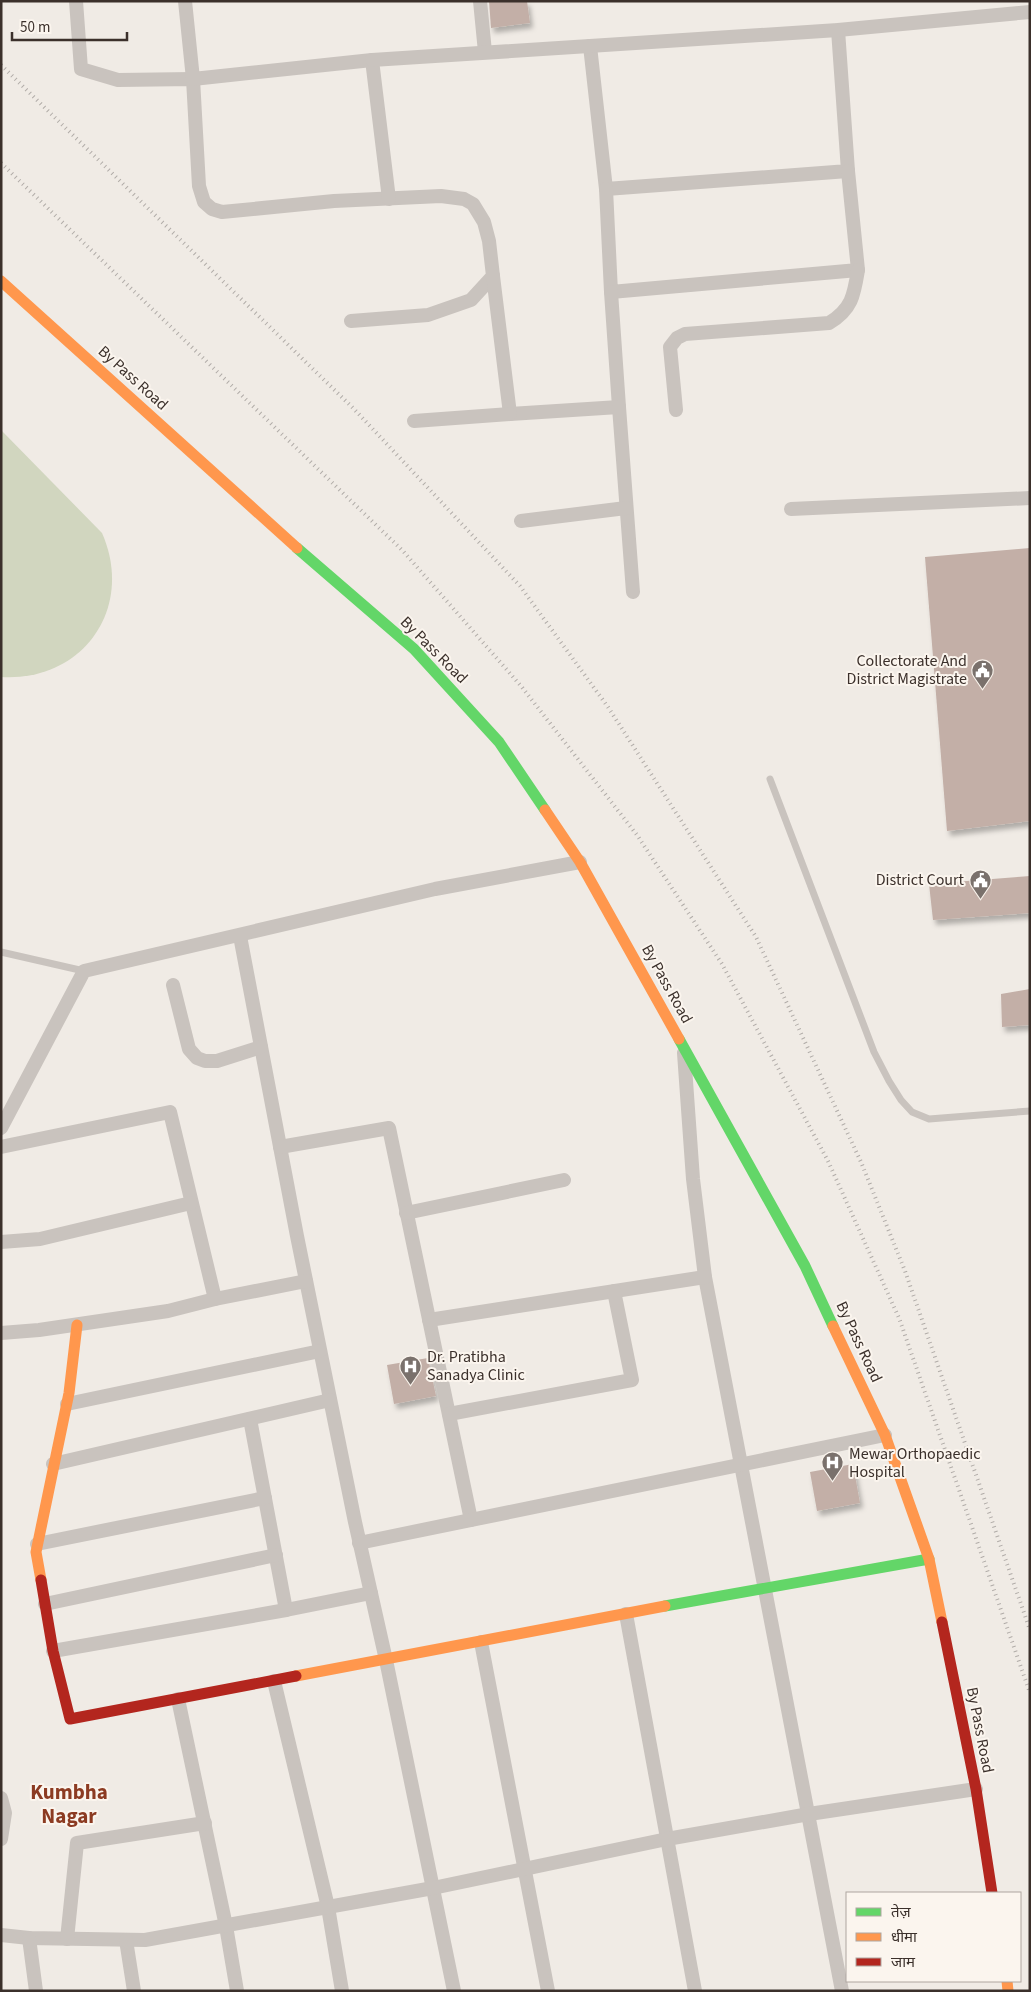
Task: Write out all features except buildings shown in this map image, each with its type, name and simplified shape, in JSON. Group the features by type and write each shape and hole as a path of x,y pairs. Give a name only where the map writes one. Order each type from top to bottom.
{"street":[{"path":"76,1 81,69 118,80 193,79 372,60 838,30 1030,12"},
{"path":"185,1 193,79 201,197 212,209 222,212 334,201 441,196 464,198 474,204 484,222 489,241 510,414"},
{"path":"480,1 485,52"},
{"path":"676,410 670,347 677,338 684,334 829,323 840,317 848,308 853,296 858,270 848,171 838,30"},
{"path":"590,46 606,189 611,292 633,592"},
{"path":"372,60 389,199"},
{"path":"606,189 848,171"},
{"path":"611,292 858,270"},
{"path":"351,321 428,315 470,300 493,276"},
{"name":"By Pass Road","path":"1,281 296,547 414,648 499,742 580,862 805,1266 885,1436 929,1559 976,1789 992,1892"},
{"path":"414,420 619,407"},
{"path":"791,510 1030,498"},
{"path":"521,521 626,508"},
{"path":"1,1128 84,972 435,889 580,862"},
{"path":"240,936 320,1351 454,1991"},
{"path":"173,985 189,1049 197,1058 205,1061 217,1060 261,1047"},
{"path":"683,1047 693,1179 706,1277 842,1991"},
{"path":"1,1147 170,1112 216,1299"},
{"path":"280,1147 388,1128 471,1520"},
{"path":"406,1213 564,1180"},
{"path":"1,1242 40,1239 191,1203"},
{"path":"429,1320 706,1277"},
{"path":"1,1334 168,1311 216,1299 306,1281"},
{"path":"448,1414 632,1380 614,1292"},
{"path":"77,1325 67,1404 36,1552 53,1651 70,1719 766,1587 929,1559"},
{"path":"67,1404 320,1351"},
{"path":"53,1464 330,1400"},
{"path":"250,1419 286,1610"},
{"path":"359,1542 885,1436"},
{"path":"38,1544 265,1498"},
{"path":"45,1604 276,1555"},
{"path":"53,1651 371,1593"},
{"path":"626,1614 695,1991"},
{"path":"481,1642 548,1991"},
{"path":"274,1681 328,1907 342,1991"},
{"path":"178,1699 226,1926 237,1991"},
{"path":"1,1935 29,1938 145,1940 433,1888 524,1867 667,1839 809,1814 976,1789"},
{"path":"1,1798 5,1807 6,1821 1,1839"},
{"path":"67,1938 77,1843 204,1823"},
{"path":"29,1938 36,1991"},
{"path":"126,1940 134,1991"}],"lane":[{"path":"770,779 874,1052 901,1100 912,1112 929,1119 1030,1111"},
{"path":"1,952 84,972"}],"green space":[{"path":"1,430 102,533 110,561 112,588 106,613 95,635 78,653 56,667 30,675 1,677"}],"railway":[{"path":"1,65 354,409 520,586 608,707 756,937 861,1162 905,1271 1030,1630"},
{"path":"1,163 403,551 521,686 637,835 722,964 828,1161 899,1318 1030,1693"}],"traffic: fast":[{"path":"297,548 414,649 499,742 545,810"},
{"path":"679,1039 805,1266 833,1326"},
{"path":"665,1606 929,1559"}],"traffic: slow":[{"path":"1,281 297,548"},
{"path":"545,810 580,862 679,1039"},
{"path":"41,1580 36,1552 69,1393 77,1325"},
{"path":"833,1326 885,1435 929,1559 942,1622"},
{"path":"296,1676 665,1606"},
{"path":"1007,1982 1008,1991"}],"traffic: jam":[{"path":"41,1580 53,1651 70,1719 296,1676"},
{"path":"942,1622 976,1789 992,1892"}],"place":[{"name":"Collectorate And District Magistrate","path":"983,689"},
{"name":"District Court","path":"980,899"},
{"name":"Dr. Pratibha Sanadya Clinic","path":"411,1385"},
{"name":"Mewar Orthopaedic Hospital","path":"833,1482"}],"district":[{"name":"Kumbha Nagar","path":"69,1804"}]}
